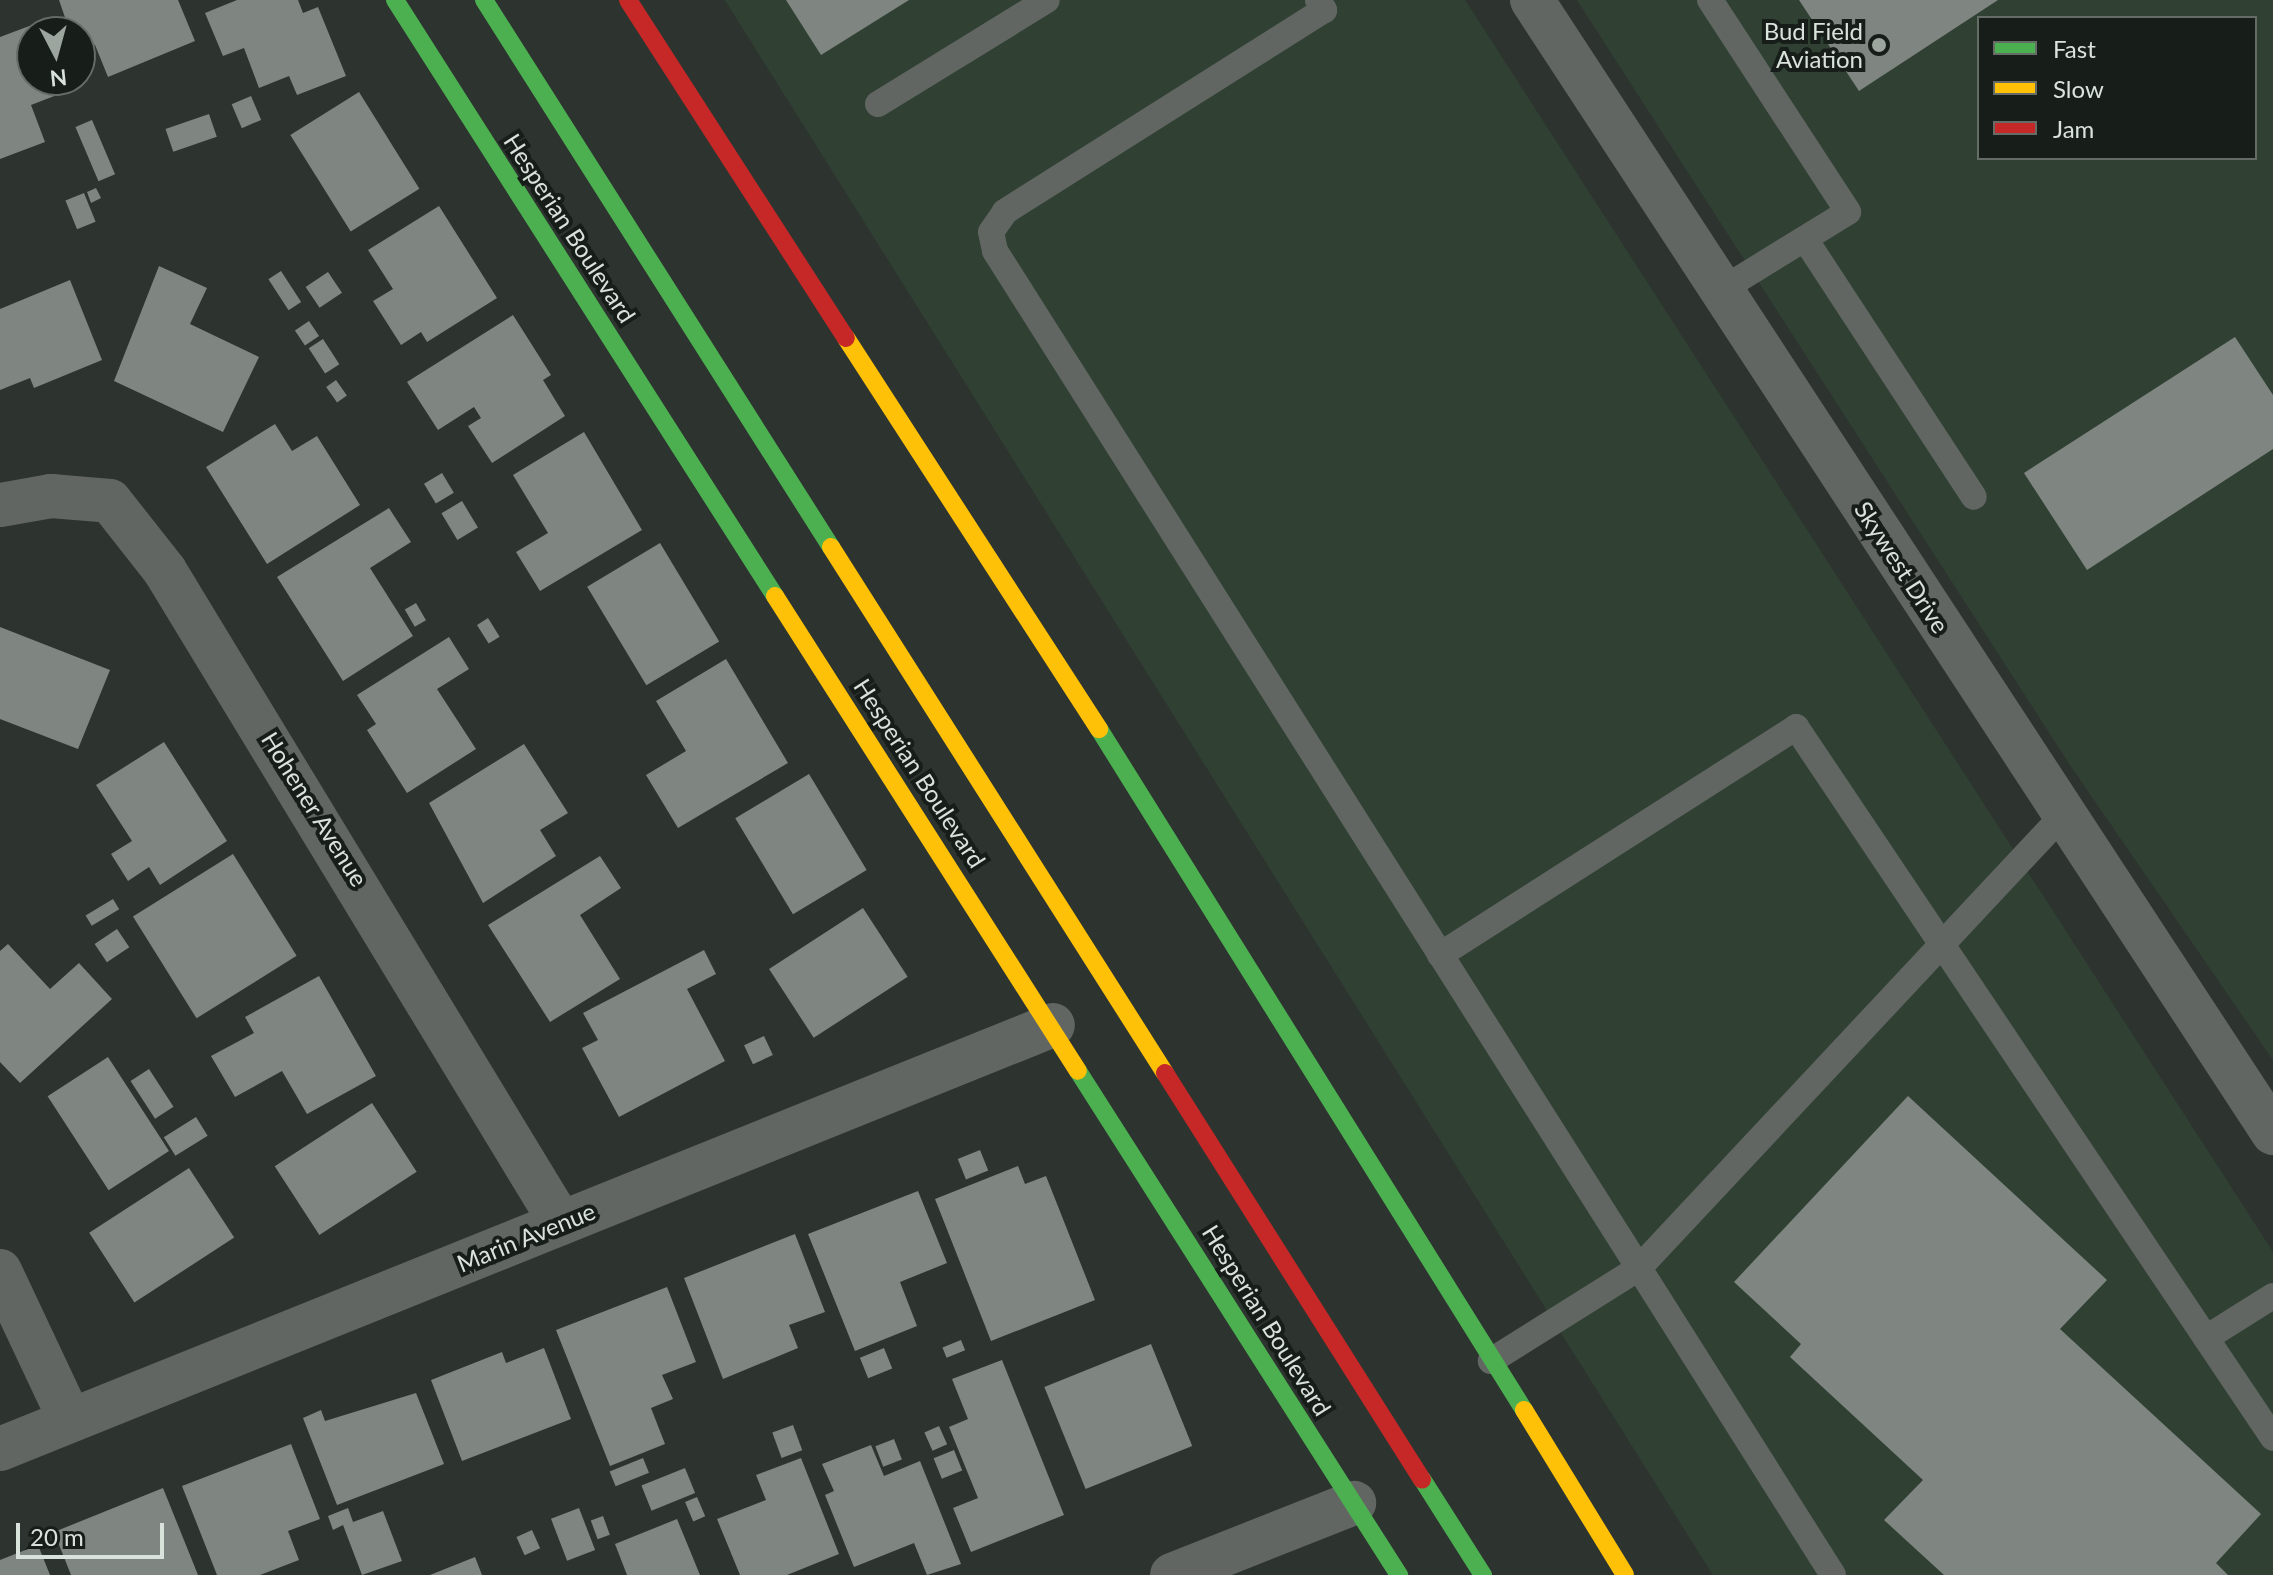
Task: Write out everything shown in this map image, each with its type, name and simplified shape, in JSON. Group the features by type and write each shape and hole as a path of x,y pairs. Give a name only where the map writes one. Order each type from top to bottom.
{"main road":[{"name":"Hesperian Boulevard","path":"395,0 1053,1025 1399,1575"},
{"name":"Hesperian Boulevard","path":"484,0 1483,1575"},
{"path":"628,0 1230,932 1625,1575"}],"street":[{"name":"Skywest Drive","path":"1532,0 2273,1133"},
{"name":"Hohener Avenue","path":"0,505 51,496 110,501 165,571 346,858 561,1223"},
{"name":"Marin Avenue","path":"0,1449 1053,1025"},
{"path":"0,1271 70,1420"},
{"path":"1172,1575 1354,1503"}],"lane":[{"path":"878,104 1047,0"},
{"path":"1318,0 1324,10 1005,212 991,232 995,251 1833,1575"},
{"path":"1710,0 1848,212 1721,290"},
{"path":"1805,239 1974,497"},
{"path":"1440,955 1796,727 2273,1438"},
{"path":"1491,1361 1639,1268 2064,814"},
{"path":"2206,1338 2273,1296"}],"shaded area":[{"path":"725,0 1465,0 2273,1252 2273,1575 1713,1575"},
{"path":"1577,0 2273,0 2273,1060 2070,765"}],"building":[{"path":"59,0 178,0 195,41 108,77 96,47 96,16 64,16"},
{"path":"237,0 298,0 303,13 318,7 346,76 297,95 289,76 259,88 244,48 223,56 205,13"},
{"path":"786,0 909,0 821,55"},
{"name":"Bud Field Aviation","path":"1799,0 1998,0 1859,91"},
{"path":"16,31 16,96 54,96 31,105 45,142 0,159 0,37"},
{"path":"359,92 419,189 351,232 290,135"},
{"path":"251,96 261,120 242,128 232,104"},
{"path":"209,114 217,137 173,152 166,129"},
{"path":"92,120 115,174 98,181 75,127"},
{"path":"96,188 101,198 91,203 87,192"},
{"path":"84,193 96,222 77,229 65,200"},
{"path":"439,206 497,298 427,342 421,332 401,345 373,301 393,289 368,250"},
{"path":"159,266 207,288 190,324 259,357 223,432 114,381"},
{"path":"281,271 301,302 289,310 268,279"},
{"path":"328,272 342,293 320,308 306,287"},
{"path":"70,280 102,360 34,388 30,378 0,390 0,309"},
{"path":"513,315 551,375 543,380 565,416 492,463 468,426 481,418 474,407 438,430 407,382"},
{"path":"309,321 319,336 305,345 295,331"},
{"path":"2235,337 2273,395 2273,449 2087,570 2024,473"},
{"path":"323,339 339,364 325,373 309,348"},
{"path":"336,380 347,396 337,402 326,387"},
{"path":"275,424 292,451 317,436 360,505 267,564 206,467"},
{"path":"584,432 642,530 540,591 516,552 548,533 513,475"},
{"path":"442,473 454,493 436,504 424,484"},
{"path":"462,501 478,528 457,540 441,513"},
{"path":"389,508 411,542 370,568 413,636 343,681 277,577"},
{"path":"660,543 719,642 646,685 587,587"},
{"path":"416,603 426,620 415,627 405,610"},
{"path":"488,618 500,637 489,644 477,625"},
{"path":"0,627 110,670 78,749 0,719"},
{"path":"449,637 469,669 437,689 476,749 407,793 367,730 376,724 357,695"},
{"path":"726,659 788,763 678,828 646,775 686,751 656,701"},
{"path":"164,742 227,841 160,885 149,867 128,881 111,854 132,841 96,785"},
{"path":"524,744 568,813 540,830 556,856 483,903 429,803"},
{"path":"809,774 867,870 793,914 735,818"},
{"path":"233,854 297,956 197,1018 133,917"},
{"path":"600,856 621,888 580,915 620,979 550,1022 488,925"},
{"path":"113,899 119,909 92,926 86,915"},
{"path":"863,908 908,977 814,1038 769,969"},
{"path":"117,929 129,947 107,962 95,944"},
{"path":"8,944 50,989 79,963 112,999 20,1083 0,1062 0,951"},
{"path":"704,950 716,974 687,989 725,1061 619,1117 582,1048 598,1040 583,1013"},
{"path":"319,976 376,1076 307,1114 282,1071 235,1097 211,1056 254,1033 245,1017"},
{"path":"764,1036 773,1055 753,1064 744,1045"},
{"path":"108,1057 169,1151 109,1190 48,1096"},
{"path":"149,1069 174,1107 155,1119 131,1081"},
{"path":"1908,1096 2107,1280 2060,1329 2261,1514 2216,1563 2228,1575 1944,1575 1884,1520 1923,1480 1790,1357 1801,1344 1734,1282"},
{"path":"372,1103 417,1172 319,1235 275,1166"},
{"path":"196,1117 208,1136 175,1156 164,1137"},
{"path":"980,1150 988,1170 966,1179 958,1159"},
{"path":"1018,1166 1025,1184 1046,1176 1095,1300 991,1341 935,1199"},
{"path":"189,1168 234,1238 134,1302 89,1233"},
{"path":"918,1191 947,1263 900,1282 917,1326 855,1351 808,1234"},
{"path":"795,1234 825,1312 789,1325 798,1348 723,1379 684,1278"},
{"path":"667,1287 696,1362 662,1375 673,1399 651,1408 665,1444 610,1466 556,1330"},
{"path":"961,1340 965,1350 947,1358 942,1347"},
{"path":"1151,1344 1192,1446 1086,1489 1044,1387"},
{"path":"544,1348 571,1419 462,1461 431,1380 502,1352 506,1363"},
{"path":"884,1348 892,1368 868,1378 860,1358"},
{"path":"1002,1360 1064,1515 971,1552 953,1508 978,1498 949,1427 968,1419 952,1379"},
{"path":"416,1393 444,1464 337,1505 303,1418 321,1410 325,1421"},
{"path":"793,1425 802,1450 782,1458 772,1433"},
{"path":"939,1426 947,1444 933,1451 924,1433"},
{"path":"894,1439 902,1460 883,1467 875,1446"},
{"path":"291,1444 320,1519 288,1531 299,1560 260,1575 217,1575 182,1486"},
{"path":"871,1445 884,1476 920,1461 961,1564 927,1575 914,1543 854,1567 825,1495 834,1491 822,1464"},
{"path":"954,1450 962,1470 942,1479 934,1458"},
{"path":"643,1458 649,1473 616,1486 610,1471"},
{"path":"801,1458 839,1554 787,1575 740,1575 717,1519 766,1500 756,1475"},
{"path":"685,1468 695,1493 652,1511 641,1486"},
{"path":"163,1488 198,1575 71,1575 54,1532"},
{"path":"697,1497 705,1516 693,1521 685,1502"},
{"path":"348,1508 353,1522 383,1511 402,1561 362,1575 343,1525 333,1530 328,1516"},
{"path":"579,1508 595,1550 567,1561 551,1519"},
{"path":"603,1516 610,1535 598,1539 591,1520"},
{"path":"677,1519 700,1575 627,1575 615,1544"},
{"path":"532,1530 540,1548 525,1555 516,1537"},
{"path":"38,1545 50,1575 0,1575 0,1560"},
{"path":"475,1557 482,1575 430,1575"}],"traffic: fast":[{"path":"395,0 775,596"},
{"path":"484,0 831,547"},
{"path":"1099,729 1524,1410"},
{"path":"1078,1071 1399,1575"},
{"path":"1422,1479 1483,1575"}],"traffic: slow":[{"path":"846,338 1099,729"},
{"path":"831,547 1165,1073"},
{"path":"775,596 1078,1071"},
{"path":"1524,1410 1625,1575"}],"traffic: jam":[{"path":"628,0 846,338"},
{"path":"1165,1073 1422,1479"}],"place":[{"name":"Bud Field Aviation","path":"1879,45"}]}
